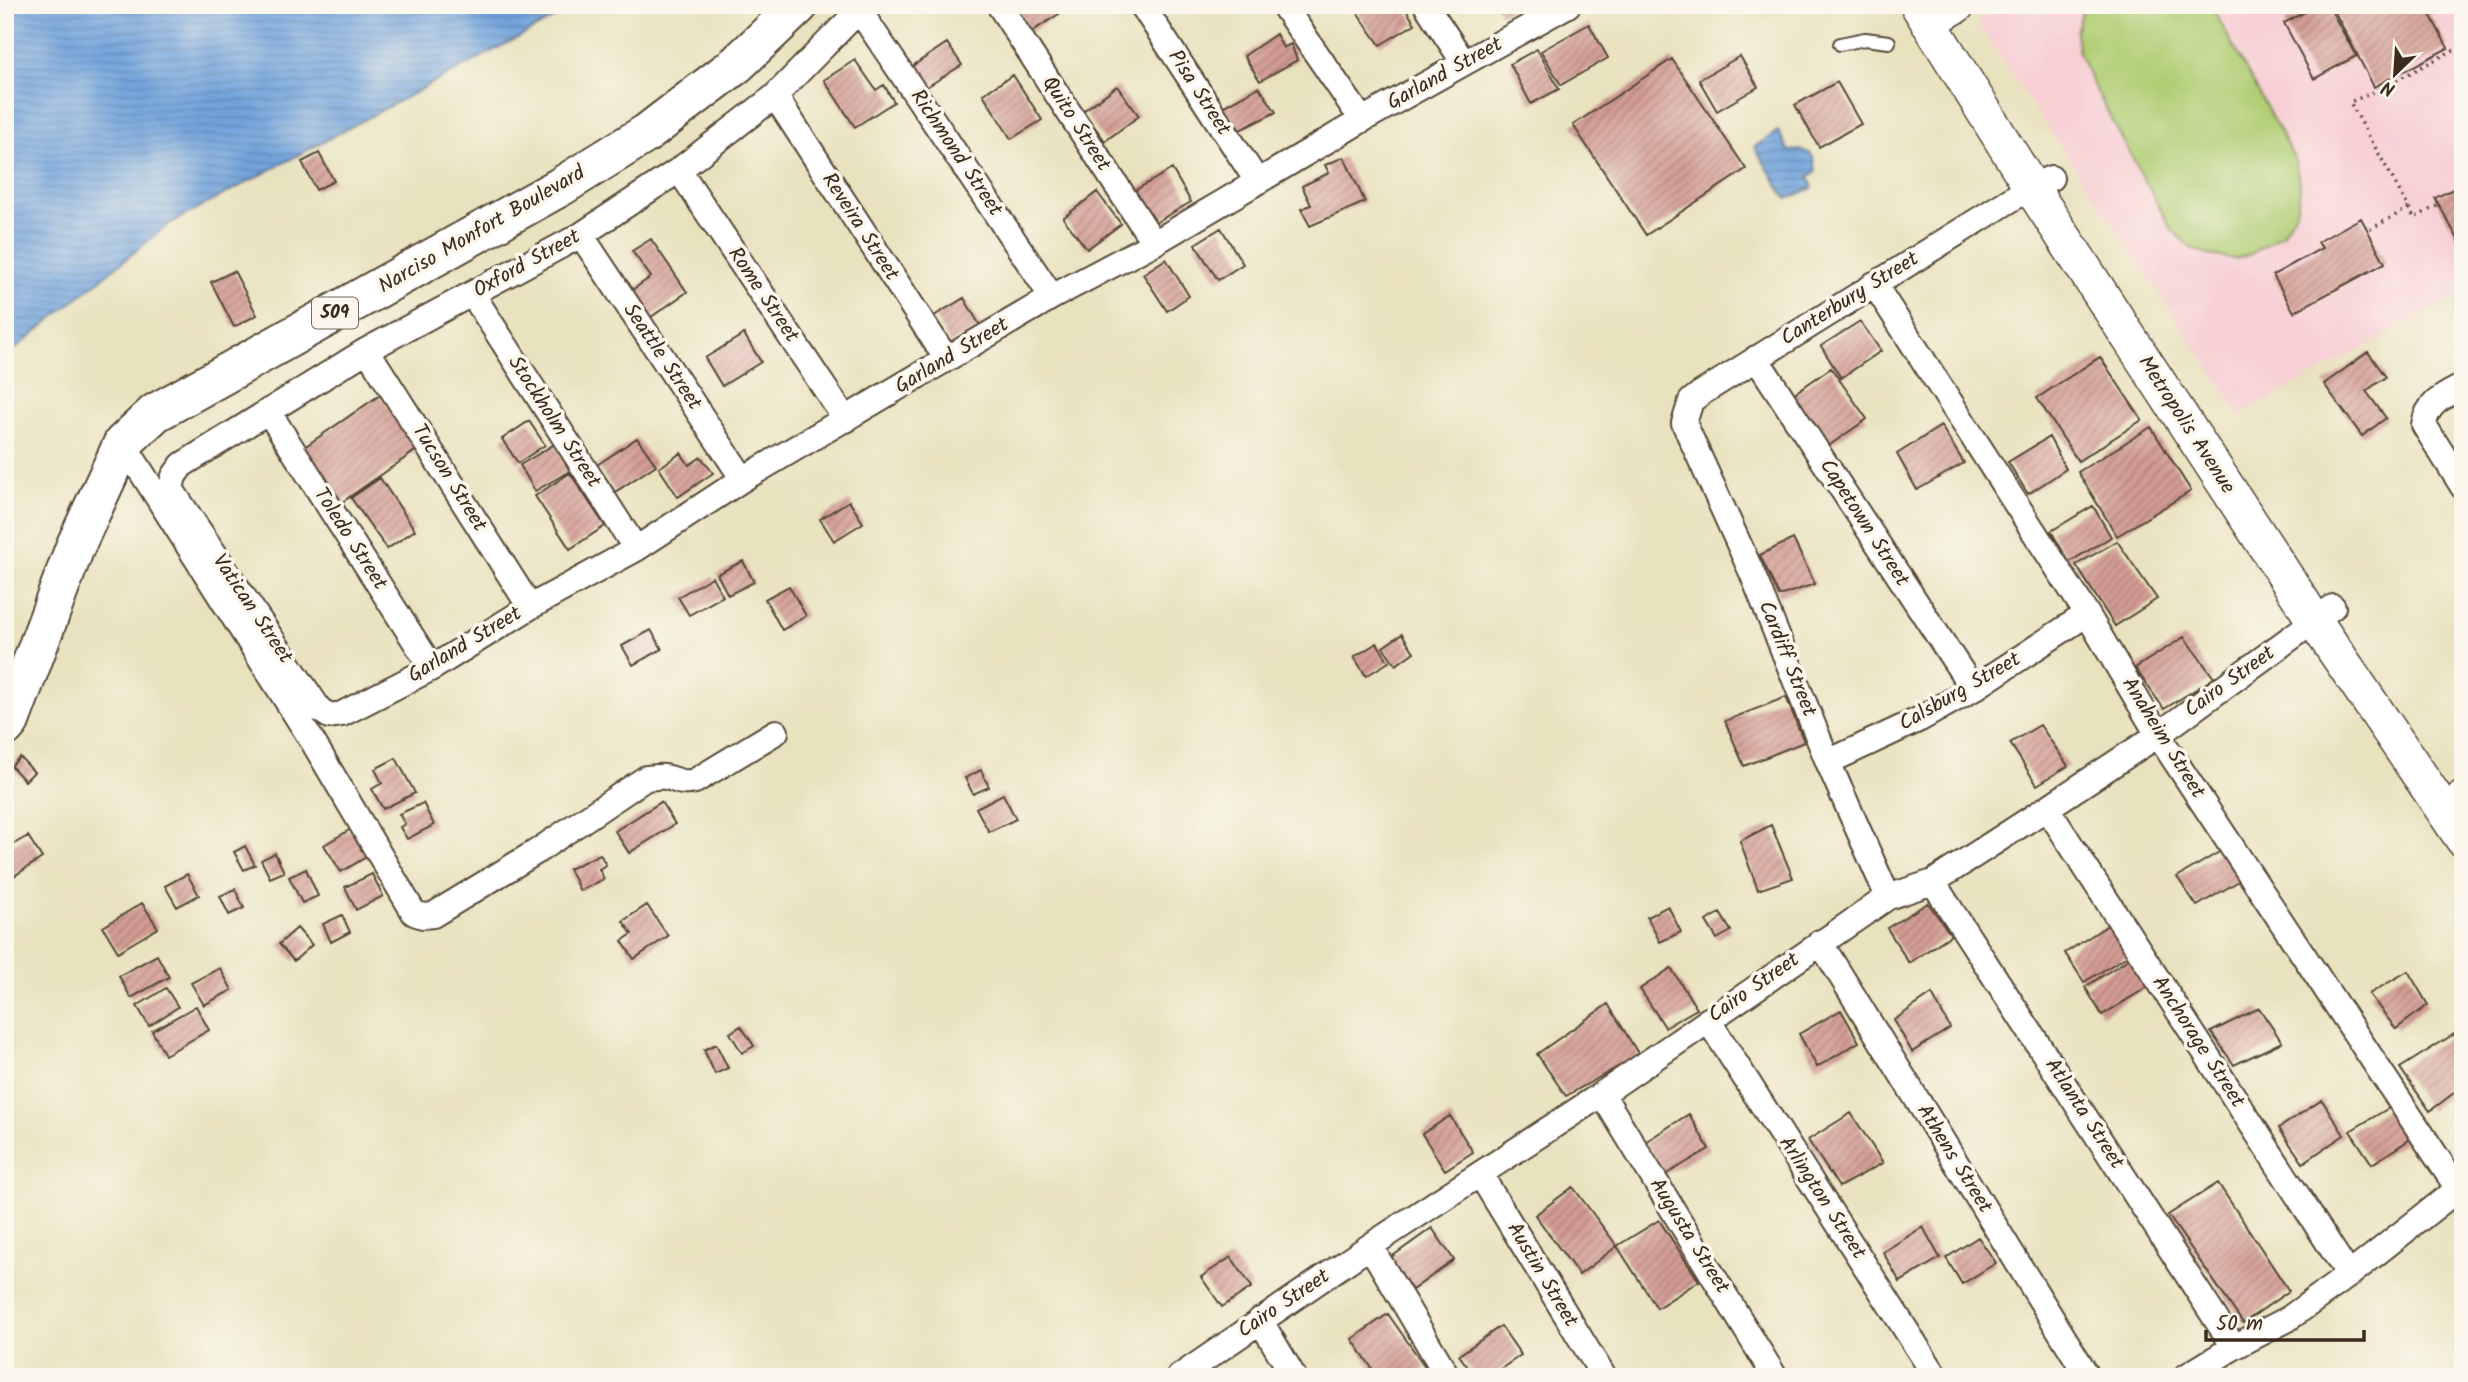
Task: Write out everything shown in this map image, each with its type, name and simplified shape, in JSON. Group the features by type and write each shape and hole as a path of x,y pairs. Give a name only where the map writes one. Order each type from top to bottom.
{"main road":[{"name":"Narciso Monfort Boulevard","path":"5,727 10,721 75,548 123,443 155,413 560,187 647,133 737,64 799,5"},
{"name":"Metropolis Avenue","path":"1939,10 2041,182 2324,614 2459,812"}],"street":[{"name":"Quito Street","path":"999,5 1154,243"},
{"name":"Pisa Street","path":"1142,5 1257,181"},
{"path":"1283,5 1362,120"},
{"path":"1426,5 1464,64"},
{"name":"Garland Street","path":"342,714 432,668 530,607 636,548 743,478 846,420 946,358 1154,243 1362,120 1565,6"},
{"name":"Oxford Street","path":"172,489 174,476 182,465 367,350 581,235 679,170 775,96 862,7"},
{"name":"Richmond Street","path":"862,7 1052,297"},
{"name":"Reveira Street","path":"775,96 946,358"},
{"name":"Rome Street","path":"679,170 846,420"},
{"name":"Canterbury Street","path":"1684,423 1691,401 1874,284 2041,182"},
{"name":"Seattle Street","path":"581,235 743,478"},
{"name":"Anaheim Street","path":"1874,284 2087,614 2158,735 2460,1187"},
{"name":"Stockholm Street","path":"473,295 636,548"},
{"name":"Tucson Street","path":"367,350 530,607"},
{"name":"Capetown Street","path":"1756,358 1973,689"},
{"path":"2463,386 2432,403 2424,425 2463,487"},
{"name":"Toledo Street","path":"268,411 432,668"},
{"name":"Cardiff Street","path":"1684,423 1752,573 1828,762 1888,897"},
{"path":"123,443 313,742 414,913 433,915 536,852 646,778 664,776 679,783 687,783 776,732"},
{"name":"Vatican Street","path":"172,489 319,709 329,716 342,714"},
{"name":"Calsburg Street","path":"1828,762 1920,719 1973,689 2087,614"},
{"name":"Cairo Street","path":"1179,1377 1370,1246 1602,1094 1888,897 1933,882 2158,735 2324,614"},
{"name":"Anchorage Street","path":"2047,808 2349,1275"},
{"name":"Atlanta Street","path":"1933,882 2234,1347"},
{"name":"Athens Street","path":"1820,942 2088,1377"},
{"name":"Arlington Street","path":"1708,1020 1936,1377"},
{"name":"Augusta Street","path":"1602,1094 1775,1377"},
{"name":"Austin Street","path":"1480,1174 1604,1377"},
{"path":"2185,1377 2288,1319 2349,1275 2460,1187"},
{"path":"1370,1246 1448,1377"},
{"path":"1260,1320 1294,1377"}],"lane":[{"path":"1840,44 1864,39 1889,42"}],"path":[{"path":"2437,206 2414,218 2350,102 2463,45"},
{"path":"2370,229 2409,208"}],"shaded area":[{"path":"2003,5 2463,5 2463,293 2241,415 1976,21"}],"green space":[{"path":"2084,5 2211,5 2295,160 2300,189 2296,212 2281,235 2251,254 2235,259 2208,255 2191,248 2171,229 2092,83 2078,50 2076,32"}],"water":[{"path":"5,5 579,5 169,224 5,357"},
{"path":"1778,131 1789,151 1801,150 1810,153 1816,171 1809,177 1813,188 1787,199 1754,147"}],"building":[{"path":"1013,5 1062,5 1065,10 1031,32"},
{"path":"1352,5 1403,5 1415,24 1380,45"},
{"path":"1496,5 1519,5 1501,14"},
{"path":"2318,5 2328,5 2356,56 2314,79 2284,23"},
{"path":"2331,5 2425,5 2448,48 2374,87"},
{"path":"1589,24 1608,58 1561,85 1541,51"},
{"path":"1276,34 1283,48 1291,44 1297,60 1260,81 1244,56"},
{"path":"947,43 962,65 925,88 911,67"},
{"path":"1537,49 1559,89 1531,104 1510,64"},
{"path":"1740,56 1758,87 1717,111 1699,80"},
{"path":"1672,59 1746,169 1646,235 1573,125"},
{"path":"855,60 876,90 884,85 894,102 855,127 824,80"},
{"path":"1013,75 1042,120 1011,139 983,94"},
{"path":"1837,82 1861,124 1819,147 1795,105"},
{"path":"1117,86 1139,116 1105,141 1083,111"},
{"path":"1259,87 1276,112 1240,130 1222,107"},
{"path":"319,153 334,181 316,190 302,162"},
{"path":"1344,157 1365,202 1310,226 1301,209 1311,205 1302,186 1329,173 1325,165"},
{"path":"1172,169 1191,202 1153,224 1134,191"},
{"path":"2463,184 2463,248 2435,198"},
{"path":"1097,192 1121,224 1087,249 1063,218"},
{"path":"2361,218 2385,263 2294,312 2273,275 2322,248 2318,242"},
{"path":"1221,228 1243,264 1218,280 1195,244"},
{"path":"651,239 687,292 651,317 632,290 651,277 632,251"},
{"path":"1166,259 1189,296 1167,311 1143,274"},
{"path":"234,271 257,315 234,327 211,282"},
{"path":"964,298 981,327 950,344 934,316"},
{"path":"1860,321 1881,351 1841,378 1821,346"},
{"path":"744,334 761,362 722,386 705,358"},
{"path":"2368,352 2386,377 2366,391 2386,418 2362,436 2324,384"},
{"path":"2100,357 2142,420 2078,461 2037,398"},
{"path":"1831,368 1867,419 1827,447 1792,395"},
{"path":"380,395 418,449 338,505 300,450"},
{"path":"529,421 545,445 518,463 502,439"},
{"path":"1941,426 1964,463 1917,490 1897,454"},
{"path":"2151,427 2191,491 2117,536 2078,472"},
{"path":"2049,437 2066,469 2028,494 2008,462"},
{"path":"637,438 656,465 615,492 597,465"},
{"path":"555,444 570,471 535,491 520,465"},
{"path":"681,453 689,465 701,457 713,473 678,497 659,468"},
{"path":"570,473 605,526 570,549 535,496"},
{"path":"380,478 415,530 387,549 351,498"},
{"path":"849,501 863,523 834,541 820,519"},
{"path":"2093,506 2111,537 2069,562 2051,531"},
{"path":"1793,539 1815,584 1779,596 1760,555"},
{"path":"2117,541 2157,599 2115,626 2076,565"},
{"path":"743,561 754,582 728,595 717,574"},
{"path":"712,577 723,596 689,615 678,597"},
{"path":"789,586 806,616 782,630 765,599"},
{"path":"651,630 662,649 633,665 622,646"},
{"path":"1402,634 1414,652 1396,665 1383,647"},
{"path":"2184,637 2214,678 2164,709 2135,668"},
{"path":"1377,643 1389,662 1366,676 1354,657"},
{"path":"1786,697 1804,742 1744,766 1725,721"},
{"path":"2040,725 2068,766 2037,785 2010,743"},
{"path":"20,757 34,772 25,781 11,766"},
{"path":"396,758 415,793 383,809 372,789 382,783 375,769"},
{"path":"981,770 989,787 973,794 965,778"},
{"path":"1003,794 1016,819 989,832 976,808"},
{"path":"661,802 675,824 629,853 615,831"},
{"path":"423,803 434,825 407,839 400,827 405,824 399,814"},
{"path":"1771,825 1793,878 1758,890 1740,841"},
{"path":"351,829 368,856 341,872 324,845"},
{"path":"28,836 42,858 14,876 5,862 5,849"},
{"path":"245,846 255,865 244,870 234,852"},
{"path":"2226,848 2244,878 2197,906 2177,877"},
{"path":"275,853 284,872 270,878 261,860"},
{"path":"600,854 606,865 599,869 604,879 580,891 569,869"},
{"path":"306,869 318,896 302,903 289,877"},
{"path":"187,874 199,895 177,907 165,886"},
{"path":"372,874 383,896 356,910 345,887"},
{"path":"235,889 244,908 229,915 220,896"},
{"path":"142,903 158,928 118,952 103,927"},
{"path":"1928,903 1951,935 1909,963 1887,928"},
{"path":"647,905 668,936 634,959 622,941 632,934 623,921"},
{"path":"1668,906 1681,932 1660,942 1647,917"},
{"path":"1720,913 1731,931 1717,939 1706,921"},
{"path":"342,915 350,932 331,942 323,924"},
{"path":"2108,925 2129,955 2084,982 2065,953"},
{"path":"297,928 312,945 294,961 279,944"},
{"path":"157,955 169,977 131,998 119,976"},
{"path":"2130,958 2151,985 2102,1015 2085,987"},
{"path":"220,968 232,990 204,1005 191,983"},
{"path":"1671,968 1697,1009 1665,1027 1640,989"},
{"path":"2408,971 2428,1005 2396,1029 2369,994"},
{"path":"166,988 178,1007 149,1026 137,1006"},
{"path":"1932,994 1950,1028 1912,1052 1894,1020"},
{"path":"1608,1004 1639,1055 1566,1096 1537,1054"},
{"path":"196,1006 209,1030 165,1055 152,1031"},
{"path":"2259,1008 2282,1042 2234,1065 2211,1032"},
{"path":"1841,1010 1859,1042 1817,1067 1799,1034"},
{"path":"741,1026 754,1046 742,1053 730,1033"},
{"path":"2454,1034 2463,1047 2463,1086 2430,1111 2400,1068"},
{"path":"716,1044 728,1068 715,1074 704,1050"},
{"path":"2322,1100 2344,1135 2303,1163 2279,1128"},
{"path":"2394,1105 2415,1136 2372,1164 2350,1131"},
{"path":"1851,1113 1883,1163 1839,1187 1808,1140"},
{"path":"1689,1114 1709,1149 1665,1175 1645,1142"},
{"path":"1450,1116 1473,1152 1445,1170 1422,1134"},
{"path":"2218,1183 2289,1291 2243,1323 2168,1215"},
{"path":"1573,1187 1617,1246 1579,1275 1535,1215"},
{"path":"1659,1220 1699,1281 1657,1308 1617,1246"},
{"path":"1923,1227 1940,1258 1900,1282 1883,1252"},
{"path":"1432,1228 1454,1260 1412,1290 1390,1258"},
{"path":"1978,1237 1996,1263 1962,1284 1946,1258"},
{"path":"1231,1257 1252,1287 1222,1307 1201,1277"},
{"path":"1388,1314 1426,1368 1414,1377 1378,1377 1352,1339"},
{"path":"1501,1326 1521,1355 1489,1377 1475,1377 1459,1355"}]}
